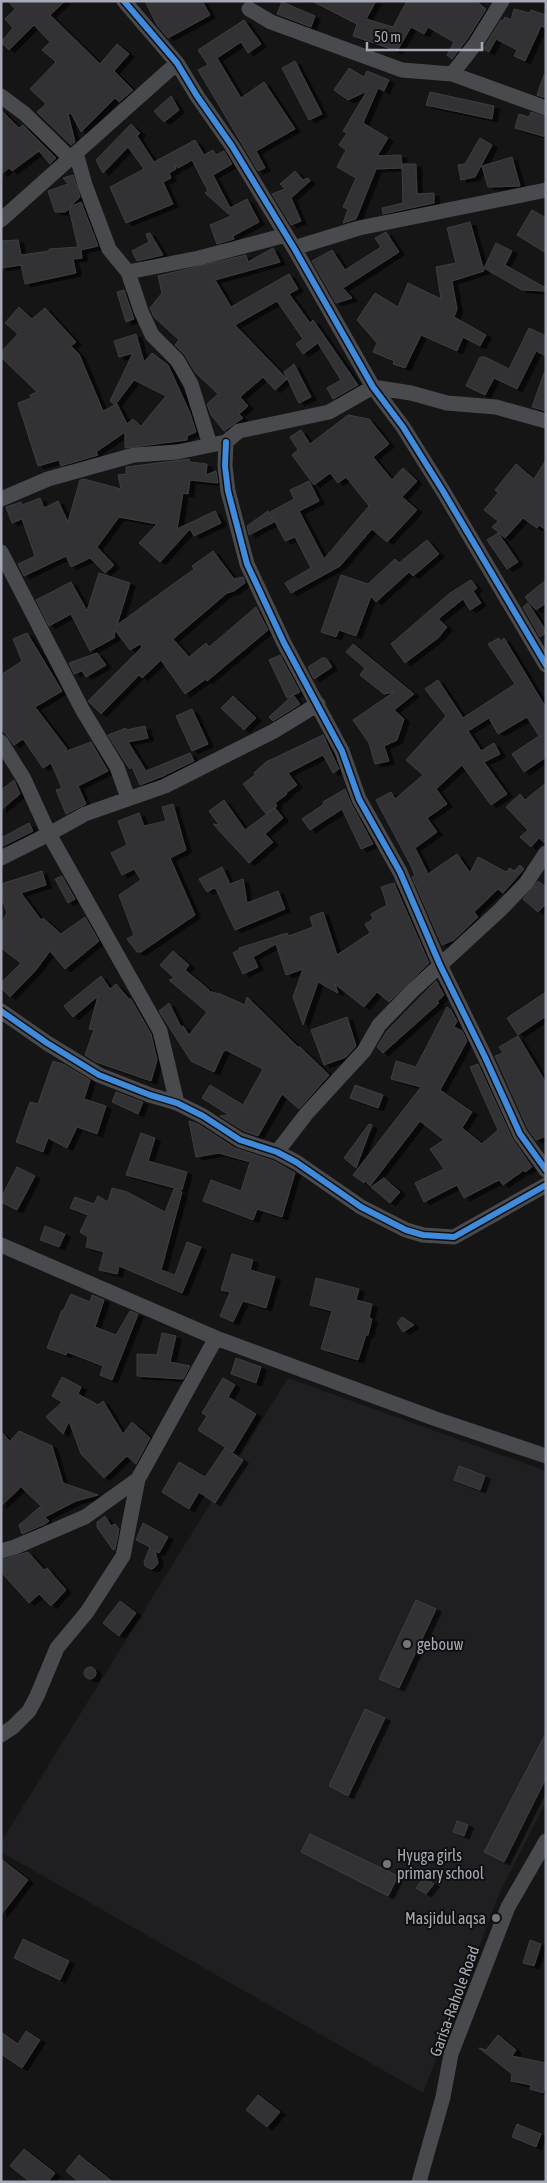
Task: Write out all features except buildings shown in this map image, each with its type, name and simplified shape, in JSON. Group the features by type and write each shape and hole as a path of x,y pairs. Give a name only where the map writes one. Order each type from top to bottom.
{"street":[{"path":"124,1 178,63 197,96 232,146 290,242 373,387 403,427 444,491 546,665"},
{"path":"452,74 476,43 502,1"},
{"path":"249,9 271,22 402,70 452,74 546,108"},
{"path":"1,220 178,63"},
{"path":"1,96 25,114 73,156 109,249 128,272 141,311 152,335 177,360 191,384 210,445"},
{"path":"128,272 290,242 546,190"},
{"path":"1,499 48,479 125,458 177,452 226,442 239,431 329,412 373,387 411,393 447,403 496,408 546,421"},
{"path":"226,442 225,466 228,491 247,564 284,642 342,751 359,799 400,872 440,965 520,1134 546,1170"},
{"path":"1,552 82,709 117,767 128,798"},
{"path":"1,858 85,814 164,786 204,767 274,731 318,704"},
{"path":"1,742 24,779 49,834 160,1031 177,1103"},
{"path":"277,1152 307,1113 364,1051 379,1025 412,991 526,883 546,853"},
{"path":"1,1010 47,1043 99,1075 150,1095 177,1103 203,1116 240,1140 277,1152 296,1162 361,1208 406,1230 423,1235 454,1237 546,1186"},
{"path":"1,1246 216,1338 436,1419 546,1456"},
{"path":"1,1735 13,1727 28,1710 37,1696 57,1648 87,1612 123,1556 138,1479 216,1338"},
{"path":"1,1551 15,1547 85,1517 138,1479"},
{"name":"Garisa-Rahole Road","path":"420,2182 443,2097 450,2054 508,1907 546,1841"}],"shaded area":[{"path":"288,1378 546,1471 546,1802 500,1892 423,2093 1,1852 1,1842"}],"cycle path":[{"path":"124,1 177,63 197,96 232,146 294,248 373,387 403,427 443,491 546,665"},
{"path":"226,442 225,466 228,491 247,564 284,643 342,751 359,799 400,872 440,965 520,1134 546,1170"},
{"path":"1,1011 47,1043 99,1075 150,1095 177,1103 203,1116 240,1140 277,1152 296,1162 361,1207 406,1230 423,1235 454,1237 546,1185"}],"place":[{"name":"gebouw","path":"407,1644"},
{"name":"Hyuga girls primary school","path":"387,1864"},
{"name":"Masjidul aqsa","path":"496,1918"}]}
